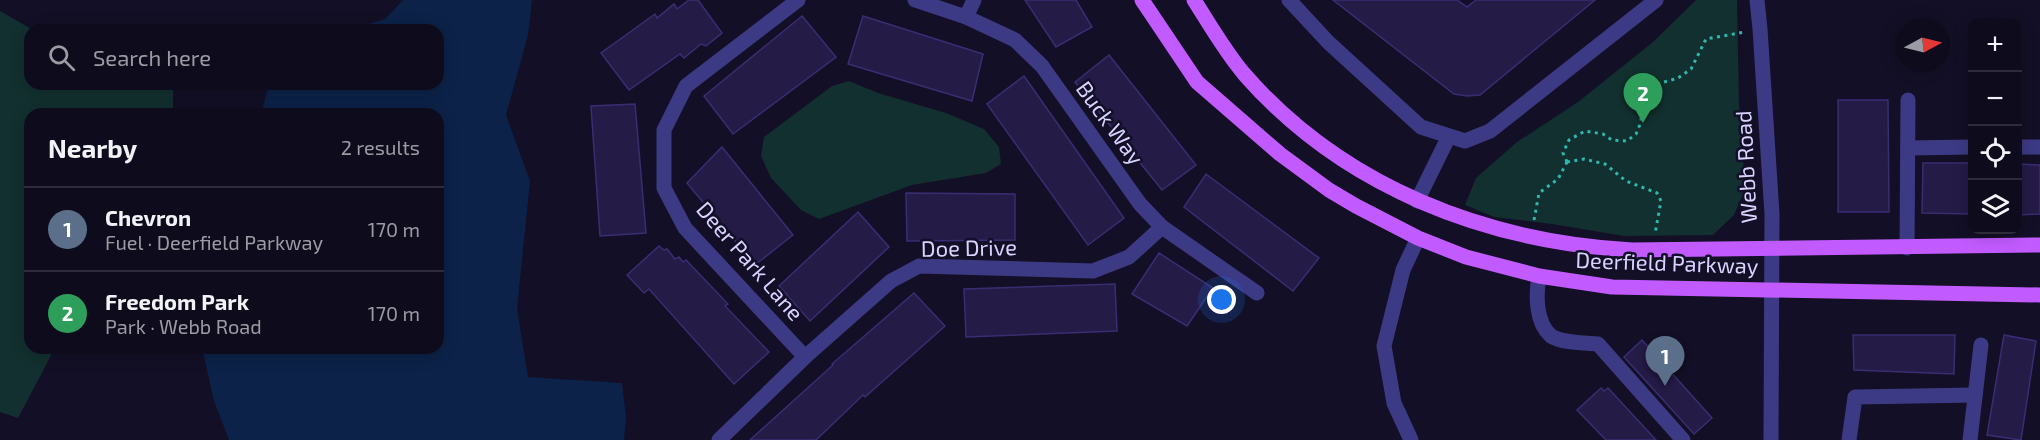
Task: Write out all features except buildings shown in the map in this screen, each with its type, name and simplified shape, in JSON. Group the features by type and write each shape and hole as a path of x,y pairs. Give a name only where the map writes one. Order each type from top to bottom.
{"main road":[{"name":"Deerfield Parkway","path":"1142,0 1197,82 1280,154 1356,206 1418,238 1466,257 1539,276 1592,285 1641,288 2040,295"},
{"name":"Deerfield Parkway","path":"1194,0 1244,73 1290,119 1368,177 1417,201 1473,222 1530,236 1615,249 2040,245"}],"street":[{"name":"Deer Park Lane","path":"798,0 686,86 664,130 664,188 685,228 806,357"},
{"name":"Buck Way","path":"915,0 966,17 1015,40 1042,66 1140,204 1162,227 1257,293"},
{"path":"966,17 974,0"},
{"path":"1289,0 1328,42 1421,127 1465,141 1490,131 1656,0"},
{"name":"Webb Road","path":"1757,0 1770,182 1771,440"},
{"path":"1907,248 1908,100"},
{"path":"1417,201 1449,136"},
{"path":"1908,148 1968,147"},
{"path":"2022,147 2040,147"},
{"name":"Doe Drive","path":"719,440 806,357 891,281 919,266 1093,271 1129,257 1162,227"},
{"path":"1410,440 1394,403 1384,346 1403,270 1418,238"},
{"path":"1539,276 1536,296 1538,311 1551,336 1568,341 1598,344 1683,440"},
{"path":"1970,440 1981,345"},
{"path":"1849,440 1855,397 1975,395"}],"path":[{"path":"1567,162 1563,153 1569,140 1585,131 1603,134 1612,140 1627,141 1636,134 1641,122 1641,102 1647,87 1678,78 1691,69 1706,39 1760,29"},
{"path":"1567,162 1584,159 1605,164 1626,181 1657,193 1661,201 1652,250"},
{"path":"1530,236 1539,193 1558,179 1567,162"}],"green space":[{"path":"1696,0 1737,0 1739,104 1745,189 1734,215 1713,235 1624,236 1494,217 1465,205 1476,178 1517,142 1578,102 1653,42"},
{"path":"0,11 24,25 24,90 173,90 173,107 24,108 24,354 52,354 18,418 0,412"},
{"path":"849,81 878,93 946,113 984,129 999,147 1001,164 986,173 912,185 819,219 801,210 771,178 761,156 764,137 832,86"}],"water":[{"path":"403,0 532,0 528,35 506,115 530,181 517,309 528,377 622,383 626,417 624,440 229,440 214,401 203,354 444,354 444,108 263,108 267,90 444,90 444,24 369,24 385,19"}],"place":[{"name":"Freedom Park","path":"1643,123"},
{"name":"Chevron","path":"1665,386"}]}
